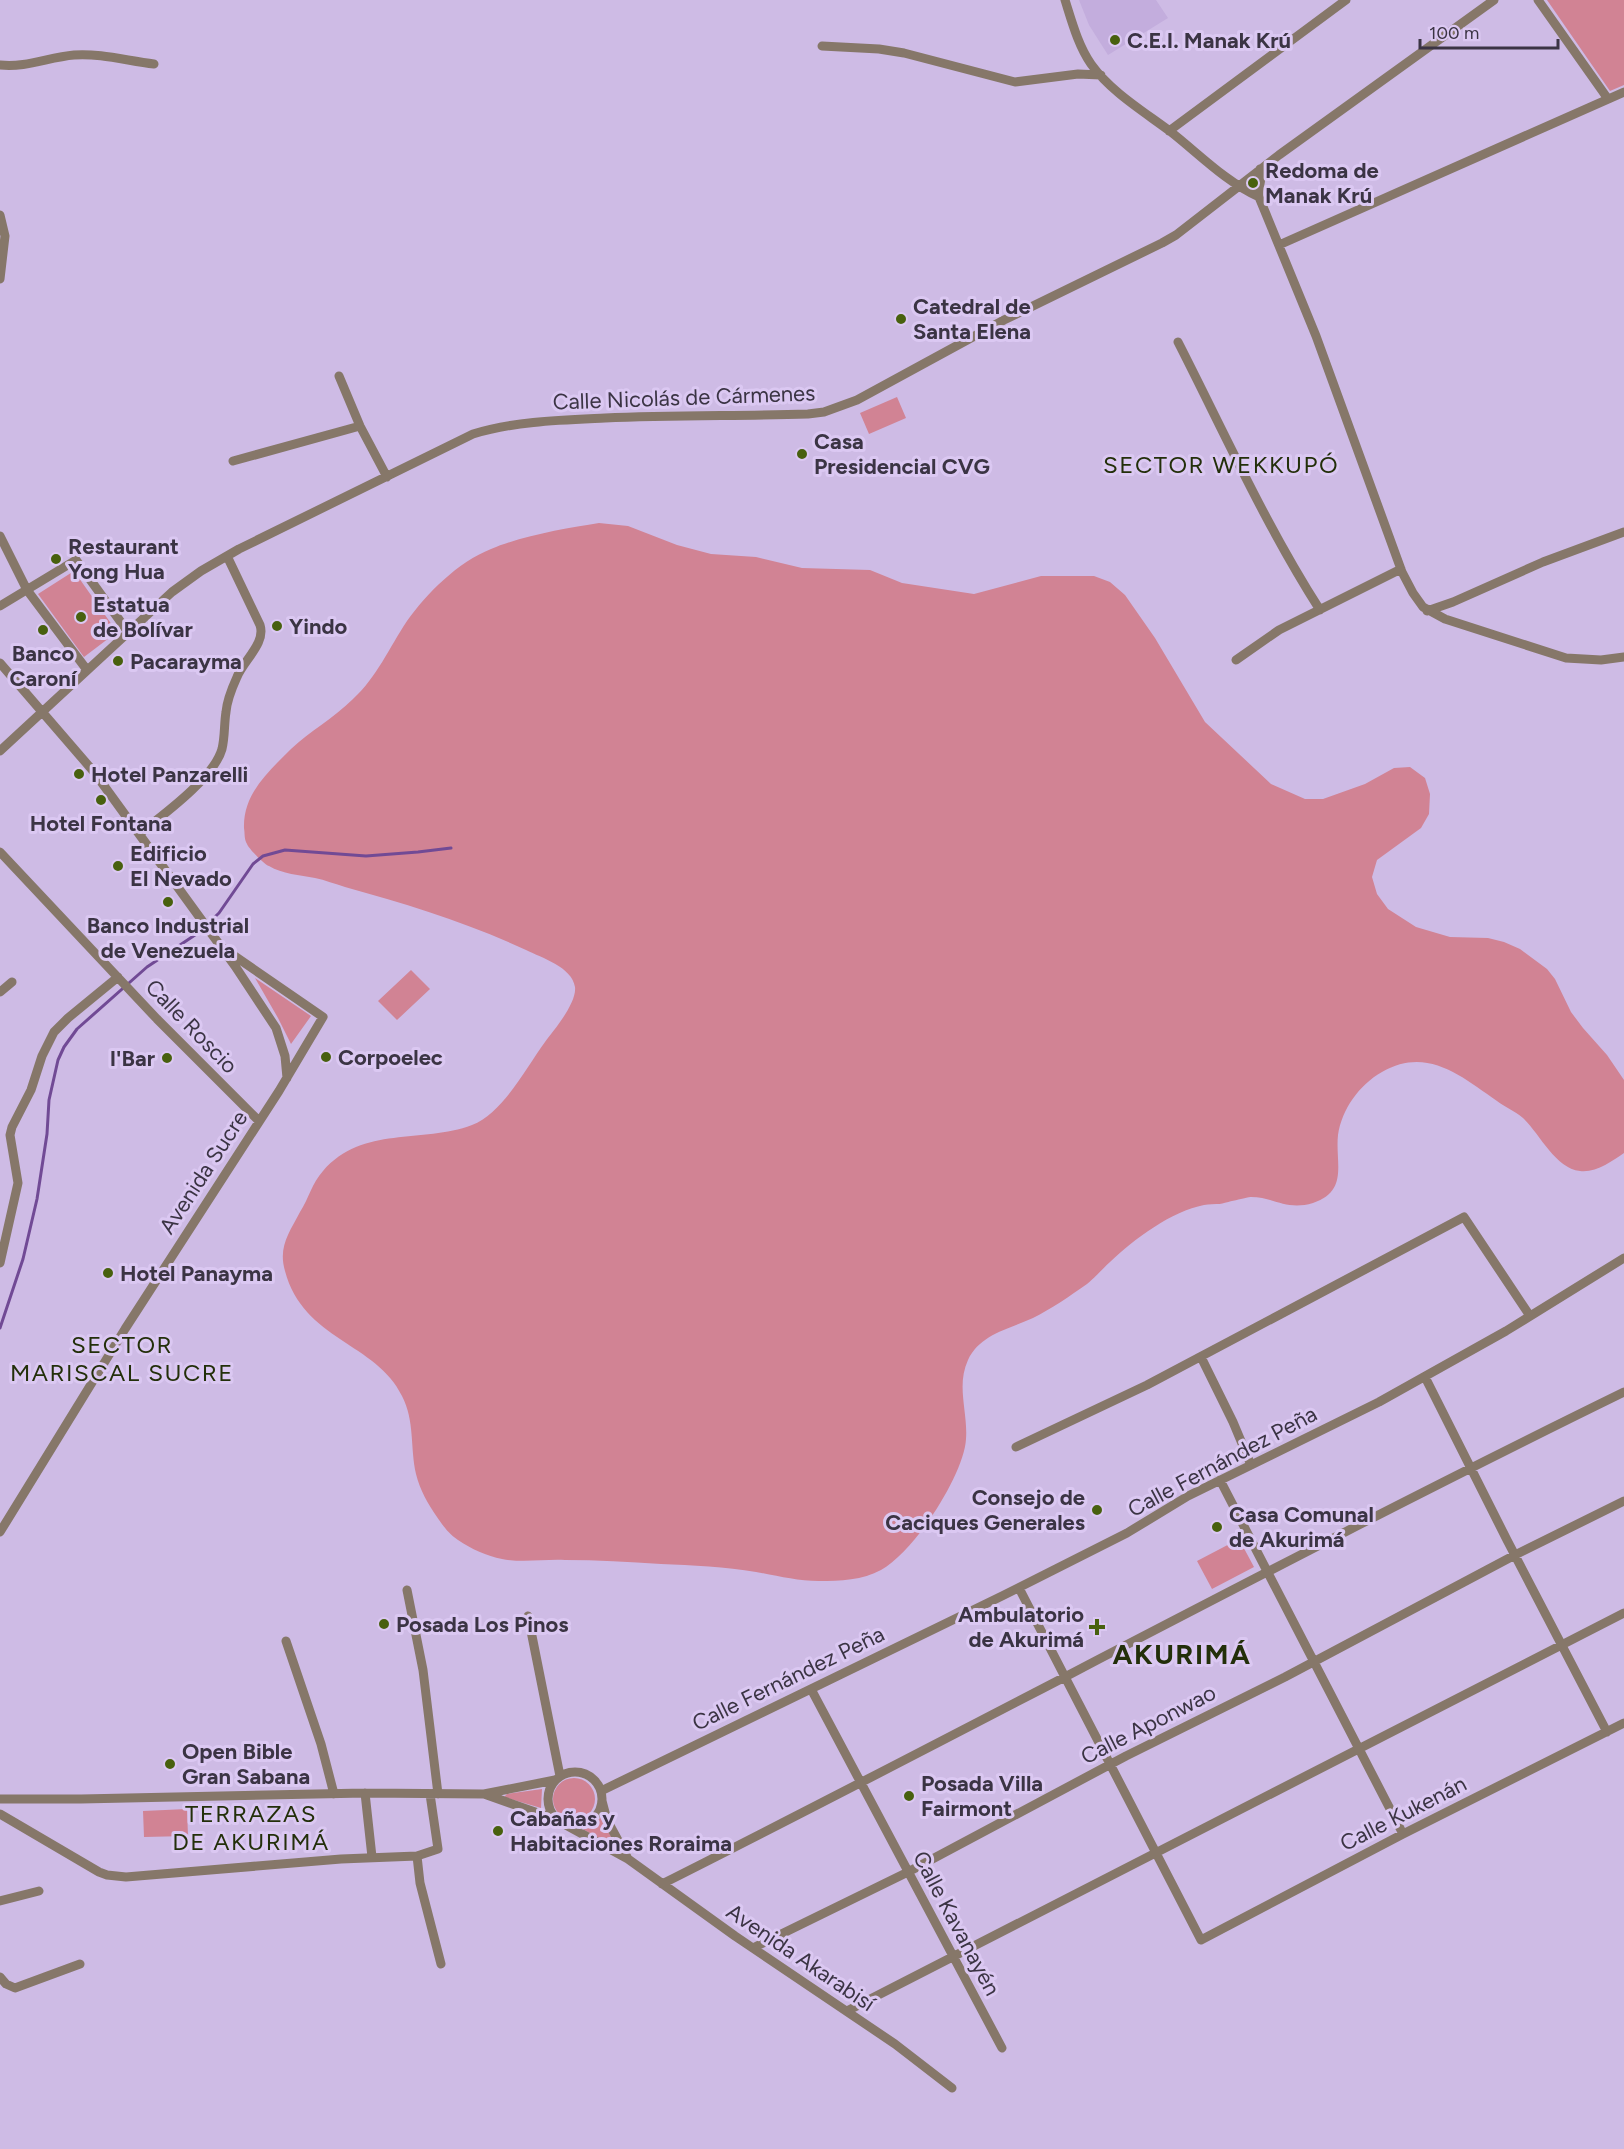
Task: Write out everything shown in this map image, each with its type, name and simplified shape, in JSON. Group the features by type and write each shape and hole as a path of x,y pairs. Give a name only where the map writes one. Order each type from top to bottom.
{"street":[{"path":"1065,0 1081,46 1101,75 1127,99 1238,186 1259,197"},
{"path":"1169,131 1346,0"},
{"name":"Calle Nicolás de Cármenes","path":"0,751 184,582 227,556 473,434 530,422 686,414 808,414 832,409 876,390 1004,320 1176,235 1238,186 1494,0"},
{"path":"1538,0 1608,99"},
{"path":"822,46 879,49 904,53 1015,82 1077,74 1101,75"},
{"path":"0,65 24,65 76,54 154,64"},
{"path":"1279,244 1624,92"},
{"path":"1260,170 1262,181 1259,197 1320,347 1401,569 1413,594 1427,611 1445,619 1566,658 1601,660 1624,657"},
{"path":"0,215 5,236 0,279"},
{"path":"1178,342 1289,561 1320,610"},
{"path":"339,376 360,426 387,477"},
{"path":"233,461 360,426"},
{"path":"1427,611 1453,602 1543,561 1624,532"},
{"path":"0,536 27,590 87,670"},
{"path":"139,834 190,791 219,757 231,690 242,665 261,638 260,625 227,556"},
{"path":"0,606 76,560 128,632"},
{"path":"1236,660 1280,630 1401,569"},
{"path":"0,663 94,772 220,946 276,1028 283,1050 287,1078"},
{"name":"Calle Roscio","path":"0,852 129,990 259,1121"},
{"name":"Avenida Sucre","path":"0,1532 125,1329 287,1078 323,1017 220,946"},
{"path":"0,1263 18,1183 10,1135 31,1090 42,1056 54,1032 68,1018 120,980"},
{"path":"0,992 12,982"},
{"path":"1016,1447 1201,1357 1464,1217 1530,1316"},
{"name":"Calle Fernández Peña","path":"601,1795 1019,1588 1127,1533 1188,1496 1379,1402 1623,1261"},
{"path":"1201,1357 1251,1465"},
{"path":"1425,1377 1606,1732"},
{"path":"663,1884 861,1784 1266,1571 1624,1392"},
{"path":"1220,1480 1404,1834"},
{"name":"Calle Aponwao","path":"753,1948 908,1872 1515,1555 1624,1501"},
{"path":"1019,1588 1156,1852"},
{"path":"0,1814 80,1862 99,1872 115,1876 372,1857 417,1856 438,1849 423,1670 407,1590"},
{"path":"847,2011 1624,1613"},
{"path":"528,1616 558,1778"},
{"path":"286,1641 321,1744 334,1794"},
{"name":"Calle Kavanayén","path":"811,1689 1002,2048"},
{"name":"Calle Kukenán","path":"1156,1852 1201,1940 1624,1723"},
{"path":"572,1772 585,1774 596,1781 601,1795 598,1812 589,1821 577,1826 561,1822 550,1811 548,1798 551,1785 558,1778 572,1772"},
{"name":"Avenida Akarabisí","path":"0,1799 365,1793 484,1794 558,1778"},
{"path":"365,1793 372,1857"},
{"name":"Avenida Akarabisí","path":"484,1794 561,1822 628,1859 753,1948 895,2044 952,2088"},
{"name":"Avenida Akarabisí","path":"601,1795 607,1820 628,1859"},
{"path":"417,1856 420,1883 441,1964"},
{"path":"0,1901 39,1891"},
{"path":"0,1977 9,1987 15,1988 80,1964"}],"shaded area":[{"name":"C.E.I. Manak Krú","path":"1079,0 1156,0 1168,18 1108,55 1089,25"},
{"path":"1547,0 1624,0 1624,85 1610,91"},
{"path":"897,397 906,418 869,434 860,413"},
{"path":"599,523 628,526 677,545 711,554 756,557 802,568 870,570 902,583 974,594 1041,576 1094,576 1110,582 1125,595 1155,638 1205,722 1271,784 1305,799 1323,799 1365,784 1394,768 1410,767 1425,778 1430,794 1429,814 1421,828 1377,860 1372,877 1377,894 1388,909 1416,927 1450,937 1488,938 1504,942 1520,949 1547,969 1555,979 1571,1012 1607,1055 1624,1080 1624,1153 1604,1166 1592,1170 1571,1169 1555,1157 1517,1113 1457,1074 1429,1063 1414,1062 1398,1065 1382,1072 1359,1091 1343,1116 1338,1135 1336,1184 1324,1198 1304,1205 1288,1205 1251,1197 1204,1205 1179,1213 1142,1235 1087,1284 1067,1298 1033,1318 996,1333 980,1344 968,1360 963,1380 966,1439 957,1472 935,1511 908,1547 894,1561 867,1576 843,1580 811,1581 745,1570 697,1566 589,1560 510,1560 496,1558 463,1543 451,1535 442,1524 427,1502 420,1486 414,1464 409,1415 402,1396 391,1378 376,1364 323,1327 307,1312 294,1294 285,1271 284,1247 316,1180 339,1157 356,1147 375,1141 453,1131 472,1125 494,1111 513,1089 564,1016 575,993 573,980 555,964 482,931 391,900 274,869 260,859 247,844 244,828 245,816 258,784 298,742 346,706 361,690 376,672 415,610 444,579 467,562 503,544 544,533"},
{"path":"74,571 117,632 84,657 38,594"},
{"path":"411,970 430,989 397,1020 378,1001"},
{"path":"255,978 311,1016 291,1044 278,1018"},
{"path":"1239,1539 1254,1567 1212,1589 1197,1561"},
{"path":"574,1778 589,1784 595,1799 589,1814 574,1820 559,1814 553,1799 559,1784"},
{"path":"542,1789 541,1808 504,1797 507,1794"},
{"path":"187,1809 188,1836 144,1837 143,1811"},
{"path":"601,1815 616,1848 581,1828 593,1823"}],"waterway":[{"path":"0,1328 23,1259 37,1199 47,1134 49,1100 58,1060 77,1029 147,967 198,933 219,913 253,864 263,856 285,850 366,856 451,848"}],"place":[{"name":"C.E.I. Manak Krú","path":"1115,40"},
{"name":"Redoma de Manak Krú","path":"1253,183"},
{"name":"Catedral de Santa Elena","path":"901,319"},
{"name":"Casa Presidencial CVG","path":"802,454"},
{"name":"Restaurant Yong Hua","path":"56,559"},
{"name":"Estatua de Bolívar","path":"81,617"},
{"name":"Yindo","path":"277,626"},
{"name":"Banco Caroní","path":"43,630"},
{"name":"Pacarayma","path":"118,661"},
{"name":"Hotel Panzarelli","path":"79,774"},
{"name":"Hotel Fontana","path":"101,800"},
{"name":"Edificio El Nevado","path":"118,866"},
{"name":"Banco Industrial de Venezuela","path":"168,902"},
{"name":"Corpoelec","path":"326,1057"},
{"name":"I'Bar","path":"167,1058"},
{"name":"Hotel Panayma","path":"108,1273"},
{"name":"Consejo de Caciques Generales","path":"1097,1510"},
{"name":"Casa Comunal de Akurimá","path":"1217,1527"},
{"name":"Posada Los Pinos","path":"384,1624"},
{"name":"Ambulatorio de Akurimá","path":"1097,1627"},
{"name":"Open Bible Gran Sabana","path":"170,1764"},
{"name":"Posada Villa Fairmont","path":"909,1796"},
{"name":"Cabañas y Habitaciones Roraima","path":"498,1831"}],"district":[{"name":"SECTOR WEKKUPÓ","path":"1221,465"},
{"name":"SECTOR MARISCAL SUCRE","path":"122,1359"},
{"name":"AKURIMÁ","path":"1182,1654"},
{"name":"TERRAZAS DE AKURIMÁ","path":"251,1828"}]}
